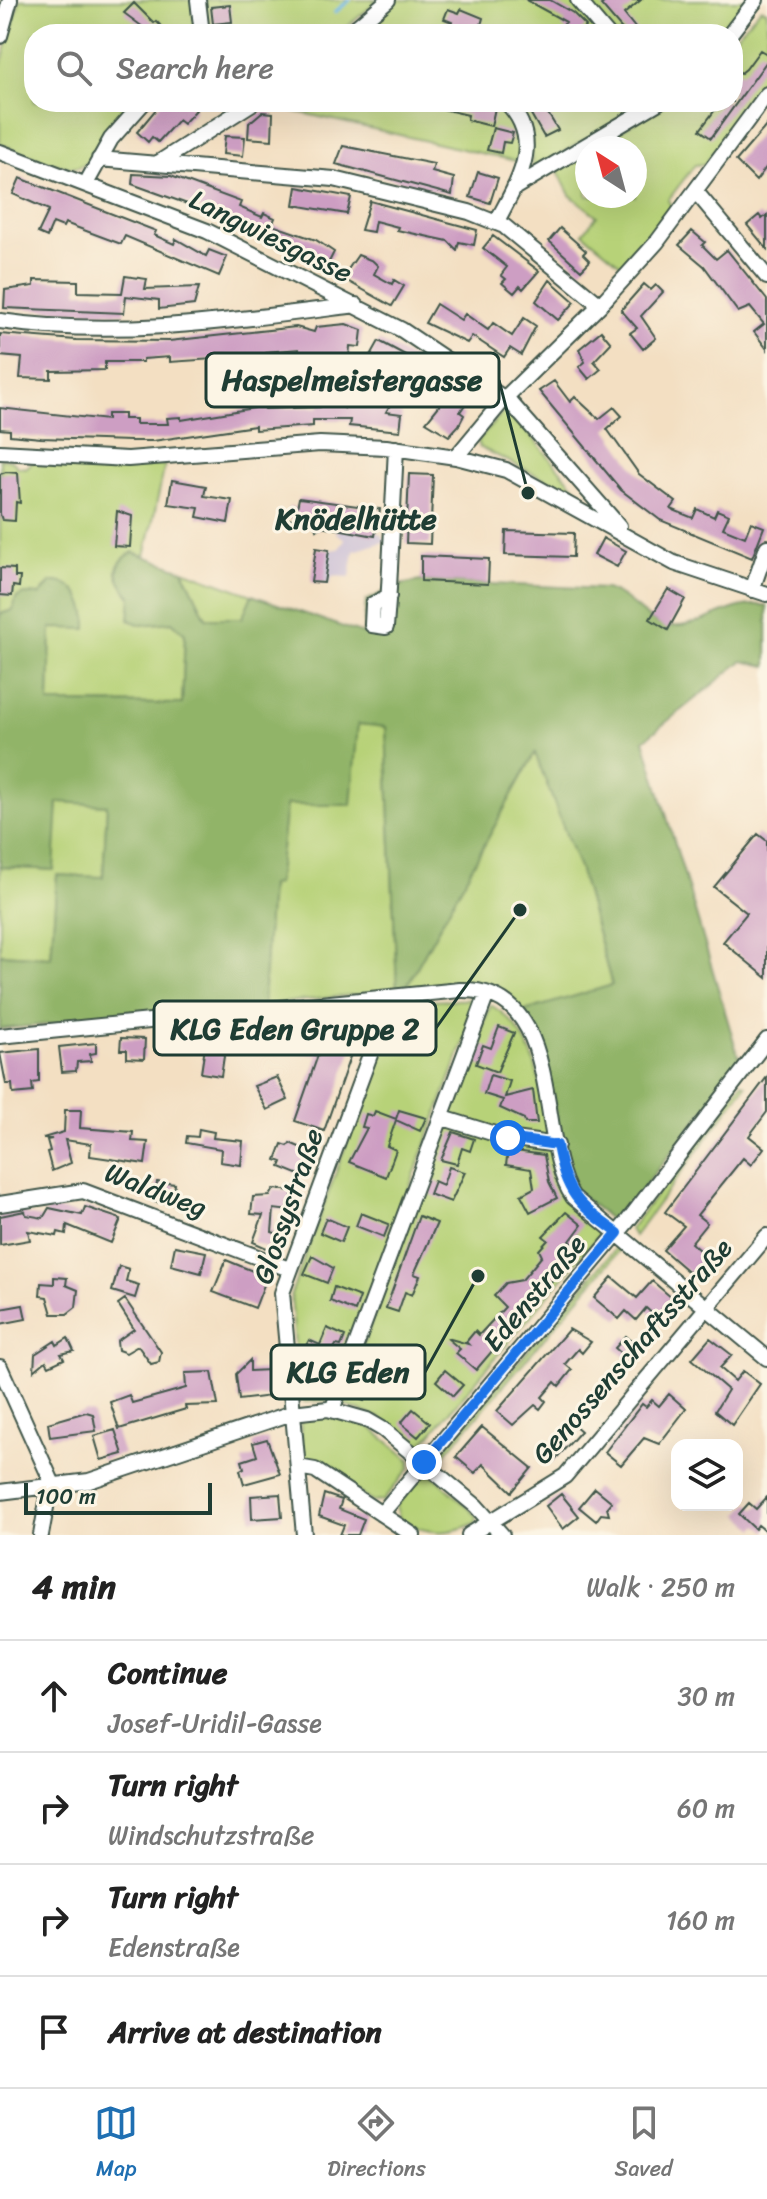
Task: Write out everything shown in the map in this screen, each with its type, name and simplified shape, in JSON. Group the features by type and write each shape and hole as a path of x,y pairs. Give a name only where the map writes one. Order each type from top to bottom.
{"street":[{"path":"0,36 10,0"},
{"path":"198,0 201,24"},
{"path":"360,24 388,0"},
{"path":"578,0 598,24"},
{"path":"738,24 757,0 767,6"},
{"path":"456,457 505,398 600,305 697,193 767,94"},
{"path":"87,182 99,159 135,112"},
{"path":"157,163 238,112"},
{"path":"497,221 525,165 527,141 520,119 514,112"},
{"path":"514,188 642,112"},
{"name":"Langwiesgasse","path":"0,152 87,182 229,241 356,305 425,344 505,398 635,541"},
{"path":"99,159 334,179 497,221 600,305"},
{"path":"697,193 767,277"},
{"path":"0,321 45,326 152,327 216,323 356,305"},
{"path":"0,452 128,459 300,444 396,448 456,457 520,476 674,563 767,594"},
{"path":"386,627 396,448"},
{"path":"752,590 767,547"},
{"path":"0,1036 460,990 487,994 514,1013 537,1047 563,1179 571,1193 767,1358"},
{"path":"332,1410 487,994"},
{"name":"Glossystraße","path":"304,1535 282,1297 289,1269 391,998"},
{"name":"Edenstraße","path":"381,1514 618,1233 767,1040"},
{"path":"443,1118 508,1138 557,1145"},
{"name":"Waldweg","path":"0,1204 83,1191 289,1269"},
{"name":"Genossenschaftsstraße","path":"469,1535 565,1476 767,1236"},
{"path":"0,1367 49,1475 51,1487 41,1535"},
{"path":"0,1492 89,1481 292,1413 332,1410 373,1423 424,1462 491,1521 502,1535"},
{"path":"298,1467 315,1470 413,1535"}],"shaded area":[{"path":"337,529 378,533 387,541 354,551 350,577 332,576 330,584 324,583 329,550 339,549 345,539 336,533"}],"green space":[{"path":"20,0 192,0 194,24 24,24 24,112 129,112 93,157 78,167 61,166 0,144 0,69"},
{"path":"204,0 379,0 350,24 208,24"},
{"path":"395,0 570,0 593,24 367,24"},
{"path":"584,0 749,0 731,24 604,24"},
{"path":"761,8 767,11 767,78 743,111 743,28"},
{"path":"298,112 507,112 520,128 520,162"},
{"path":"516,112 633,112 591,136 575,136 575,145 532,170 531,142"},
{"path":"651,112 742,112 705,164 695,165 668,200 672,208 623,266 583,233 597,216 587,208 647,208 647,136 612,136"},
{"path":"575,158 575,199 570,195 557,169"},
{"path":"503,412 513,415 579,492 574,493 479,447 478,441"},
{"path":"0,459 11,460 18,467 26,468 34,461 165,465 145,556 132,552 118,565 117,576 133,603 141,625 172,622 185,634 182,704 49,703 51,627 48,585 40,595 29,594 14,605 13,610 0,614"},
{"path":"133,552 183,570 206,618 242,618 252,595 363,634 366,601 395,586 421,581 606,589 623,597 657,623 677,626 741,607 767,606 767,666 742,661 644,740 738,1055 743,1061 617,1221 613,1222 578,1193 567,1177 545,1054 521,1012 612,985 580,871 535,753 405,989 397,990 386,727 358,724 351,805 286,805 277,884 270,885 263,1005 0,1029 0,954 51,957 57,875 103,877 107,805 58,802 54,870 0,867 0,614 13,610 16,598 24,594 40,595 52,582 69,585 80,596 86,612 87,629 51,628 49,703 182,704 185,634 172,622 141,625 129,620 131,596 121,584 118,567"},
{"path":"183,570 252,595 243,618 206,618"},
{"path":"357,724 386,726 397,990 263,1005 270,884 277,884 286,805"},
{"path":"535,752 580,871 612,986 521,1012 478,987 454,984 405,989"},
{"path":"58,801 107,805 103,878 57,875 51,957 0,954 0,867 53,870"},
{"path":"480,999 330,1400 303,1402 299,1398 291,1294 399,1002"},
{"path":"491,1005 507,1017 528,1047 540,1082 550,1138 501,1132 450,1114"},
{"path":"742,1083 746,1085 634,1236 630,1229"},
{"path":"446,1123 552,1148 599,1235 421,1446 415,1446 380,1418 344,1405 342,1401"},
{"path":"617,1247 620,1250 437,1463 438,1455"},
{"path":"324,1414 370,1427 410,1460 410,1468 383,1501 373,1502 303,1456 300,1419"},
{"path":"434,1476 477,1516 476,1523 438,1532 400,1520 396,1506 421,1477"}],"building":[{"path":"526,0 550,0 573,13 584,24 564,24 566,22"},
{"path":"608,0 641,0 624,14 632,24 617,24 601,5"},
{"path":"134,3 154,23 159,24 139,24 124,13"},
{"path":"230,5 232,22 213,24 211,7"},
{"path":"448,9 459,13 461,9 483,18 481,24 452,24 444,19"},
{"path":"760,50 767,54 767,61 743,94 743,71"},
{"path":"154,112 194,112 183,124 178,120 158,142 152,137 148,142 137,132"},
{"path":"262,112 273,113 272,140 248,138 249,123"},
{"path":"455,112 494,112 491,126 467,120 468,115"},
{"path":"530,112 547,112 558,130 544,137"},
{"path":"714,112 730,112 711,138 700,130"},
{"path":"767,125 767,166 756,181 736,161"},
{"path":"493,128 513,133 510,143 503,142 501,153 487,150"},
{"path":"225,136 245,137 243,156 223,154"},
{"path":"343,146 434,164 432,172 454,178 452,195 336,164"},
{"path":"478,172 498,178 490,203 470,197"},
{"path":"133,174 171,176 241,202 239,207 262,217 264,213 275,218 272,225 316,240 334,252 326,268 215,214 132,184"},
{"path":"20,178 156,231 154,235 174,244 176,239 206,256 209,250 227,257 219,276 125,236 121,244 65,223 63,227 53,223 47,237 38,233 49,210 13,194"},
{"path":"297,187 351,197 347,214 294,205"},
{"path":"370,201 477,230 474,245 459,242 457,250 448,241 397,230 398,227 375,221 373,232 361,230"},
{"path":"759,215 762,219 767,215 767,249 747,225"},
{"path":"560,228 586,251 583,254 590,261 581,270 549,241"},
{"path":"692,231 705,242 702,245 716,259 727,250 767,300 767,349 754,332 764,324 750,307 738,312 704,266 679,245"},
{"path":"493,236 539,271 523,289 520,286 514,293 502,283 506,279 501,275 507,267 483,248"},
{"path":"358,255 378,266 374,274 392,284 394,280 404,286 392,306 342,278"},
{"path":"125,276 147,279 145,289 199,287 194,305 159,309 159,300 126,296 124,313 4,308 5,290 34,286 34,280 78,281 78,292 122,293"},
{"path":"550,280 575,302 558,320 536,301"},
{"path":"644,284 651,290 656,285 663,292 641,316 656,338 643,349 630,333 637,328 621,310"},
{"path":"436,304 461,320 465,314 488,330 493,323 512,336 524,318 536,326 521,355 510,348 504,357 472,336 467,343 425,323"},
{"path":"346,324 362,330 360,347 350,346 349,358 301,367 299,349 266,352 267,357 245,359 245,354 226,356 226,361 213,362 213,359 170,362 170,357 143,359 143,362 105,362 105,370 51,371 51,379 20,378 22,358 0,356 0,334 76,340 169,341 296,327 314,332 316,327"},
{"path":"601,331 611,343 594,361 601,369 589,379 579,367 585,362 579,349"},
{"path":"379,341 424,365 414,381 410,379 402,386 365,366"},
{"path":"445,377 470,397 460,412 464,415 459,425 449,436 426,422 443,401 433,395"},
{"path":"554,381 570,402 575,397 599,419 614,407 622,416 607,429 639,474 676,502 671,509 693,518 697,509 714,517 717,510 729,515 723,528 745,537 751,522 764,527 752,558 660,520 621,490 539,391"},
{"path":"340,397 344,407 345,403 390,405 386,412 402,414 400,431 349,426 350,420 313,420 313,426 255,430 255,426 153,441 130,441 41,438 10,435 10,430 0,429 0,408 107,420 107,414 124,414 124,419 136,419 136,424 168,424 167,418 181,417 181,420 254,408 253,403 264,402 265,409 320,407 320,398"},
{"path":"18,473 20,503 16,502 15,521 2,520 0,514 0,474"},
{"path":"409,474 433,475 430,544 406,543"},
{"path":"172,480 206,486 204,496 232,500 228,523 197,517 199,508 168,504"},
{"path":"299,498 380,509 375,536 321,526 317,530 313,523 287,518 289,507 297,508"},
{"path":"117,511 132,516 130,547 114,546"},
{"path":"506,531 574,533 573,557 505,555"},
{"path":"603,538 626,551 617,567 594,555"},
{"path":"316,548 329,550 324,583 311,582"},
{"path":"421,556 489,559 488,584 421,581"},
{"path":"0,568 15,569 15,577 20,577 19,587 13,586 12,596 0,595"},
{"path":"668,589 685,599 668,630 650,619"},
{"path":"758,834 767,841 767,978 723,942 747,913 714,887"},
{"path":"337,1020 360,1028 324,1131 295,1121 318,1055 286,1051 287,1045 255,1048 252,1026 275,1024 275,1028 293,1030 294,1023 334,1028"},
{"path":"499,1027 514,1033 497,1072 476,1064 483,1045 491,1048"},
{"path":"121,1038 145,1039 144,1059 127,1058 127,1050 120,1050"},
{"path":"206,1040 226,1043 221,1076 201,1073"},
{"path":"96,1043 96,1053 90,1054 91,1061 77,1062 76,1071 62,1072 59,1047"},
{"path":"39,1049 39,1082 32,1083 33,1092 13,1094 12,1084 6,1084 0,1053"},
{"path":"490,1075 510,1081 505,1097 533,1090 537,1123 525,1123 524,1119 500,1108 503,1100 484,1094"},
{"path":"277,1077 288,1100 267,1110 254,1086"},
{"path":"767,1077 767,1112 749,1136 764,1148 751,1165 743,1158 697,1215 707,1223 691,1243 708,1258 692,1275 663,1250 684,1226 665,1212"},
{"path":"65,1110 81,1110 80,1128 133,1132 132,1141 148,1142 145,1164 90,1156 91,1144 65,1140 71,1163 52,1171 47,1140 52,1139 43,1138 64,1132"},
{"path":"399,1110 426,1118 420,1131 396,1120 387,1146 396,1150 386,1177 349,1162 367,1128 362,1127 366,1114 373,1116 375,1111 396,1119"},
{"path":"199,1129 214,1132 213,1138 243,1141 241,1165 220,1162 221,1149 186,1143 187,1136 198,1137"},
{"path":"453,1132 474,1139 470,1151 462,1148 457,1164 441,1160"},
{"path":"290,1143 311,1152 302,1176 280,1167 282,1162 276,1160 282,1144 288,1146"},
{"path":"508,1150 544,1155 549,1182 557,1198 530,1212 521,1195 534,1188 531,1169 506,1165"},
{"path":"449,1167 465,1172 451,1202 429,1194 434,1181 443,1185"},
{"path":"157,1182 175,1184 173,1204 155,1202"},
{"path":"274,1189 293,1191 290,1211 274,1209 272,1232 284,1236 278,1253 253,1242 263,1215 251,1214 253,1197 270,1196"},
{"path":"85,1207 121,1219 111,1243 67,1225 66,1234 58,1232 57,1236 28,1231 30,1240 0,1245 0,1216 25,1211 26,1215 43,1218 49,1208 82,1215"},
{"path":"566,1212 582,1225 570,1241 579,1249 476,1370 456,1353 460,1349 447,1338 468,1344 466,1342 475,1331 479,1335 505,1307 494,1296 506,1283 522,1280 542,1256 539,1250 548,1240 543,1236"},
{"path":"361,1213 389,1224 384,1237 356,1226"},
{"path":"419,1216 437,1223 414,1274 420,1276 412,1295 405,1292 398,1312 386,1308"},
{"path":"326,1218 347,1227 341,1242 320,1233"},
{"path":"175,1246 206,1252 201,1273 171,1265"},
{"path":"312,1256 333,1268 327,1283 304,1274"},
{"path":"226,1260 267,1277 255,1308 213,1292"},
{"path":"119,1266 129,1269 126,1281 139,1285 135,1298 112,1291"},
{"path":"54,1277 67,1278 66,1285 78,1290 76,1307 67,1314 52,1314 47,1297 40,1296 41,1283 54,1284"},
{"path":"612,1277 637,1298 652,1281 672,1298 656,1317 646,1308 636,1320 626,1311 619,1319 594,1298"},
{"path":"334,1287 360,1297 355,1311 330,1301"},
{"path":"125,1299 161,1352 159,1362 151,1364 138,1346 126,1353 118,1350 117,1341 134,1329 118,1304"},
{"path":"23,1305 26,1319 0,1324 0,1309"},
{"path":"327,1328 345,1336 341,1346 336,1345 325,1367 327,1387 304,1388 298,1361 309,1340 320,1345"},
{"path":"569,1329 591,1342 582,1353 578,1349 565,1364 572,1370 559,1386 555,1382 542,1397 546,1401 540,1409 535,1405 513,1425 497,1411"},
{"path":"626,1336 643,1351 632,1363 615,1348"},
{"path":"68,1338 74,1351 61,1354 64,1359 49,1366 46,1361 34,1371 35,1354 55,1341 57,1345"},
{"path":"710,1338 732,1355 720,1368 735,1381 743,1371 760,1384 732,1425 715,1411 728,1390 692,1359"},
{"path":"250,1360 250,1371 269,1370 271,1396 239,1400 236,1374"},
{"path":"366,1360 383,1367 376,1384 371,1382 364,1401 354,1397"},
{"path":"445,1370 463,1385 453,1396 436,1381"},
{"path":"212,1372 218,1405 185,1406 186,1409 119,1429 110,1402 129,1395 132,1403 186,1388 185,1373"},
{"path":"669,1394 686,1409 659,1444 644,1438 621,1465 605,1452 642,1404 646,1407 652,1400 659,1406"},
{"path":"413,1409 430,1423 418,1437 401,1423"},
{"path":"86,1412 93,1414 96,1431 50,1437 48,1423"},
{"path":"573,1424 581,1431 552,1463 542,1455"},
{"path":"482,1427 532,1468 512,1492 483,1464 475,1473 456,1457"},
{"path":"115,1430 123,1454 101,1460 94,1436"},
{"path":"267,1439 280,1474 244,1484 240,1470 244,1468 242,1461 257,1456 253,1443"},
{"path":"595,1488 612,1502 607,1508 609,1515 601,1514 596,1521 579,1507"},
{"path":"280,1494 282,1517 252,1519 251,1496"},
{"path":"324,1494 342,1500 339,1509 364,1519 358,1535 340,1535 344,1525 319,1516"},
{"path":"561,1494 579,1516 563,1529 546,1506"},
{"path":"767,1497 767,1532 758,1525 755,1529 739,1514 749,1503 756,1509"}],"waterway":[{"path":"335,12 350,0"}],"place":[{"name":"Haspelmeistergasse","path":"528,493"},
{"name":"KLG Eden Gruppe 2","path":"520,910"},
{"name":"KLG Eden","path":"478,1276"}],"district":[{"name":"Knödelhütte","path":"356,519"}],"route":[{"path":"424,1462 618,1233 580,1204 571,1193 563,1179 557,1145 508,1138"}]}
